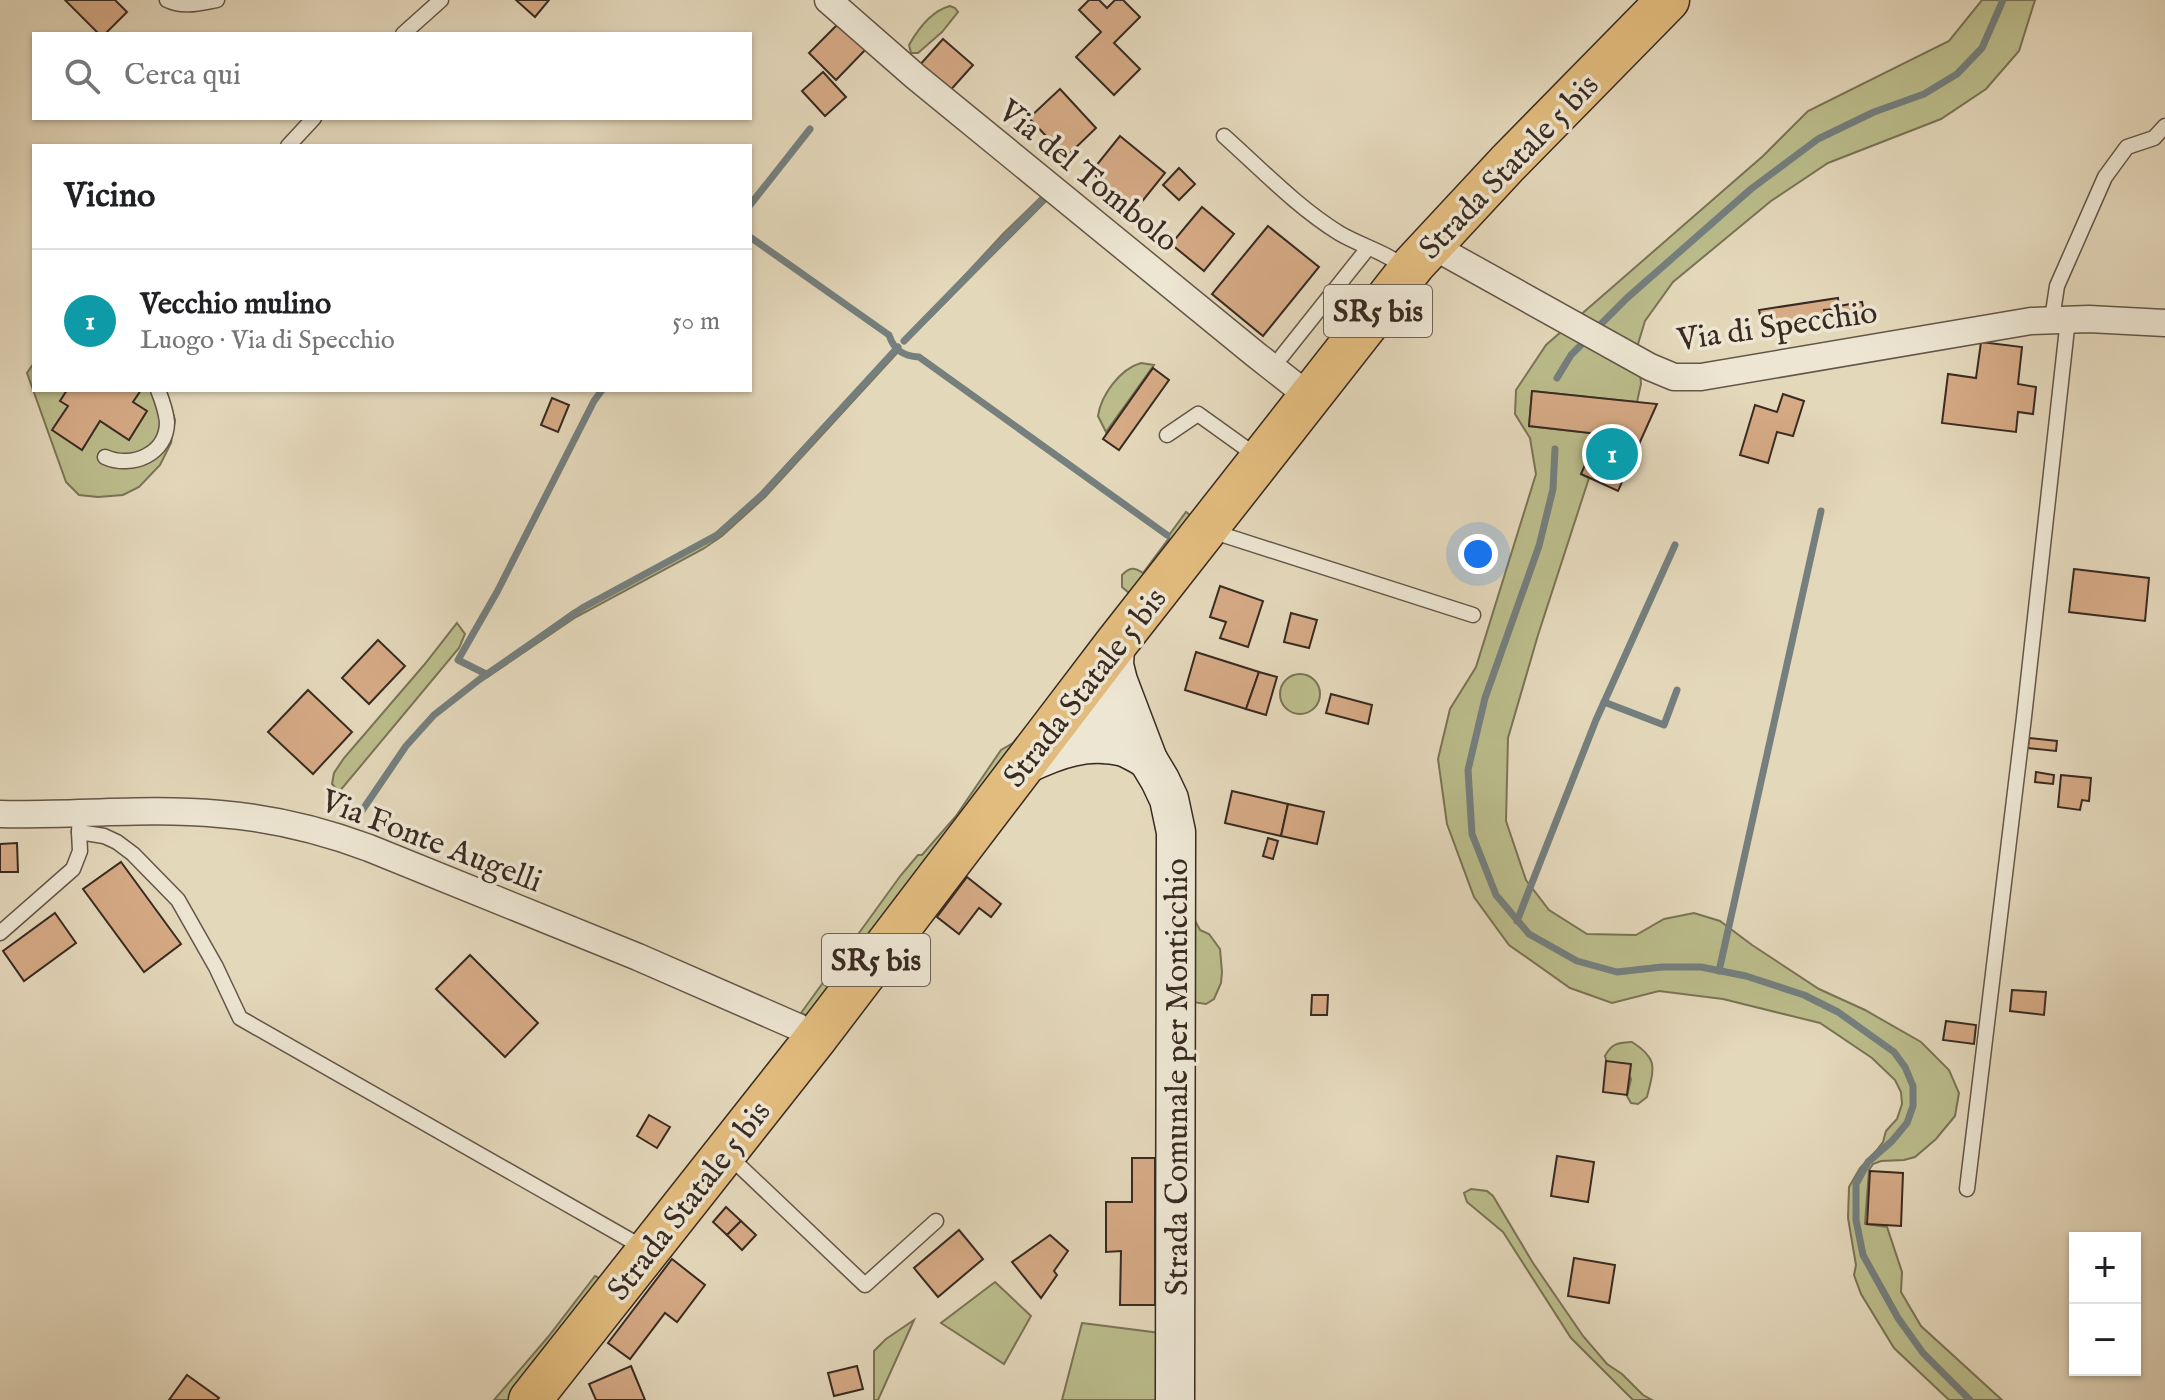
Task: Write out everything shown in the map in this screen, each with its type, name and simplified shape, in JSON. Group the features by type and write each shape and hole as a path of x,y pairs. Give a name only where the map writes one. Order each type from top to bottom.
{"main road":[{"name":"Strada Statale 5 bis","path":"530,1400 815,1039 1115,645 1420,258 1668,0"},
{"name":"Strada Comunale per Monticchio","path":"1115,645 1115,671 1135,742"},
{"name":"Strada Comunale per Monticchio","path":"1085,685 1109,690 1121,702 1135,742 1169,799 1174,818 1177,847 1175,1400"},
{"path":"1024,765 1080,744 1135,742"}],"street":[{"name":"Via del Tombolo","path":"828,0 928,87 1311,398"},
{"name":"Via di Specchio","path":"1420,258 1679,378 1701,377 2005,324 2060,319 2165,323"},
{"name":"Via Fonte Augelli","path":"0,814 80,823 189,812 218,813 299,826 348,840 638,957 789,1022 815,1039"}],"lane":[{"path":"167,0 184,5 217,0"},
{"path":"405,32 441,0"},
{"path":"290,144 312,120"},
{"path":"1967,1189 2024,717 2060,319 2057,286 2105,177 2127,147 2154,138 2165,126"},
{"path":"1224,136 1317,218 1341,234 1386,255 1420,258"},
{"path":"1282,356 1368,248"},
{"path":"105,457 125,463 153,451 166,431 167,420 159,392"},
{"path":"1167,435 1198,414 1262,460"},
{"path":"1207,530 1473,615"},
{"path":"0,933 73,869 80,851 80,823 133,854 178,900 216,967 240,1018 648,1250"},
{"path":"725,1152 865,1285 936,1221"}],"green space":[{"path":"1982,0 2035,0 2019,51 1986,89 1941,119 1828,163 1771,201 1673,282 1645,321 1638,344 1641,384 1637,402 1532,391 1529,426 1599,434 1581,474 1589,478 1508,738 1506,821 1526,880 1549,910 1587,934 1636,935 1664,919 1694,913 1720,921 1819,989 1865,1010 1921,1042 1949,1070 1959,1093 1955,1116 1936,1139 1915,1157 1873,1164 1869,1170 1865,1224 1887,1227 1902,1272 1901,1292 1921,1326 2002,1400 1949,1400 1894,1348 1861,1294 1854,1275 1856,1265 1848,1218 1849,1187 1897,1119 1902,1104 1895,1080 1872,1058 1820,1023 1723,999 1659,991 1612,1003 1570,988 1509,945 1474,897 1447,824 1438,759 1450,709 1476,667 1536,474 1530,438 1515,414 1516,390 1546,345 1763,156 1808,111 1949,41"},
{"path":"950,6 958,12 942,32 918,53 911,53 909,45 921,27 931,16"},
{"path":"1046,192 1051,196 904,341 1003,234"},
{"path":"752,236 890,334 901,350 918,356 1169,535 1186,512 1198,521 813,1018 801,1013 901,875 956,816 1001,750 1013,743 1129,593 1122,587 1122,575 1132,569 1143,573 1169,538 919,358 898,352 765,497 722,536 576,617 486,678 482,676 573,611 719,532 753,501 894,349 888,336 752,239"},
{"path":"1141,363 1154,365 1106,432 1098,416 1103,400 1119,377"},
{"path":"32,366 32,387 27,373"},
{"path":"34,392 167,392 175,420 171,443 160,465 139,487 123,495 98,497 79,495 66,482"},
{"path":"457,623 465,634 459,648 339,792 332,784 334,773 344,758"},
{"path":"1300,674 1314,680 1320,694 1314,708 1300,714 1286,708 1280,694 1286,680"},
{"path":"1193,917 1200,930 1209,934 1220,949 1221,983 1214,999 1206,1004 1192,1002"},
{"path":"1632,1042 1647,1054 1652,1065 1647,1097 1638,1104 1631,1103 1627,1096 1631,1079 1625,1068 1607,1063 1605,1056 1616,1044"},
{"path":"1471,1189 1487,1191 1493,1196 1533,1263 1583,1336 1607,1364 1652,1400 1633,1400 1571,1338 1503,1232 1467,1202 1464,1193"},
{"path":"595,1276 606,1282 514,1400 494,1400 548,1337"},
{"path":"995,1282 1031,1316 1004,1364 941,1323"},
{"path":"914,1320 878,1400 874,1400 874,1351"},
{"path":"1082,1323 1160,1333 1168,1400 1062,1400"}],"building":[{"path":"65,0 115,0 127,12 107,32 97,32"},
{"path":"516,0 549,0 535,17"},
{"path":"1089,0 1099,0 1107,8 1115,0 1123,0 1140,17 1114,43 1140,69 1114,95 1076,57 1101,32 1079,10"},
{"path":"841,21 868,47 836,80 809,53"},
{"path":"943,39 973,65 947,94 918,67"},
{"path":"823,72 846,97 825,116 802,91"},
{"path":"1060,89 1096,128 1066,157 1029,118"},
{"path":"1120,136 1165,173 1136,209 1091,172"},
{"path":"1179,168 1195,184 1179,200 1163,185"},
{"path":"1202,207 1234,234 1204,271 1171,244"},
{"path":"1268,226 1319,267 1263,336 1212,294"},
{"path":"1838,298 1839,306 1862,302 1864,311 1836,315 1835,309 1824,310 1826,317 1763,328 1759,310"},
{"path":"1981,342 2022,347 2018,384 2036,387 2033,414 2018,412 2016,432 1942,423 1948,374 1976,378"},
{"path":"1153,368 1169,380 1119,450 1103,439"},
{"path":"1532,391 1657,404 1618,491 1581,474 1599,434 1529,426"},
{"path":"66,392 140,392 133,402 147,411 129,440 100,421 82,450 52,430 68,406 60,401"},
{"path":"1783,394 1804,401 1793,436 1777,432 1768,463 1740,455 1755,405 1777,412"},
{"path":"552,398 569,405 558,432 541,425"},
{"path":"2074,569 2149,578 2145,621 2069,612"},
{"path":"1220,586 1263,601 1248,647 1220,638 1226,622 1210,617"},
{"path":"1291,613 1317,620 1309,648 1284,642"},
{"path":"378,640 405,666 369,704 342,678"},
{"path":"1196,652 1259,672 1246,709 1185,690"},
{"path":"1259,672 1277,677 1266,715 1246,709"},
{"path":"308,690 352,732 313,774 268,732"},
{"path":"1331,694 1372,705 1368,724 1326,713"},
{"path":"2029,738 2057,741 2056,751 2028,748"},
{"path":"2036,772 2054,775 2053,784 2035,782"},
{"path":"2061,775 2091,778 2089,801 2082,800 2080,810 2058,807"},
{"path":"1232,791 1288,804 1281,836 1225,823"},
{"path":"1288,804 1324,812 1317,844 1281,836"},
{"path":"1268,838 1278,841 1273,859 1263,856"},
{"path":"17,843 18,872 0,872 0,844"},
{"path":"121,862 181,944 144,972 83,889"},
{"path":"967,877 1001,904 991,917 979,908 959,934 937,917"},
{"path":"55,913 76,943 24,981 3,951"},
{"path":"470,955 538,1023 505,1057 436,989"},
{"path":"2012,990 2046,992 2044,1015 2010,1011"},
{"path":"1312,995 1328,995 1327,1015 1311,1015"},
{"path":"1946,1021 1976,1025 1974,1044 1943,1040"},
{"path":"1606,1061 1631,1064 1627,1095 1603,1092"},
{"path":"649,1115 670,1127 657,1148 637,1136"},
{"path":"1557,1156 1594,1162 1588,1202 1551,1196"},
{"path":"1132,1158 1155,1158 1155,1305 1120,1305 1121,1251 1106,1252 1106,1202 1132,1202"},
{"path":"1870,1171 1903,1173 1901,1226 1867,1224"},
{"path":"726,1207 741,1221 727,1235 713,1222"},
{"path":"741,1221 756,1235 742,1250 727,1235"},
{"path":"959,1230 983,1259 938,1297 914,1268"},
{"path":"1050,1235 1068,1251 1054,1271 1057,1275 1041,1298 1012,1262"},
{"path":"1574,1258 1615,1265 1609,1303 1568,1296"},
{"path":"672,1259 705,1285 677,1322 665,1313 630,1359 608,1343"},
{"path":"631,1366 645,1400 596,1400 589,1384"},
{"path":"857,1366 863,1389 834,1396 828,1373"},
{"path":"187,1375 219,1398 169,1400"}],"waterway":[{"path":"1599,326 1751,189 1818,139 1874,112 1924,94 1957,74 1982,48 2003,0"},
{"path":"752,202 810,129"},
{"path":"904,341 1041,201"},
{"path":"752,238 889,335 900,351 919,357 1167,535"},
{"path":"1557,378 1571,355 1583,343"},
{"path":"357,818 406,746 434,715 584,607 717,535 764,493 898,347"},
{"path":"486,674 458,660 497,592 601,392"},
{"path":"1555,449 1553,489 1539,546 1485,698 1468,770 1472,834 1496,895 1529,934 1577,961 1617,972 1701,967 1746,976 1804,995 1838,1012 1894,1052 1913,1086 1913,1106 1907,1123 1868,1162 1856,1184 1856,1220 1863,1255 1898,1318 1923,1353 1970,1400"},
{"path":"1719,971 1821,511"},
{"path":"1517,921 1596,720 1675,545"},
{"path":"1604,702 1664,725 1677,690"}],"place":[{"name":"Vecchio mulino","path":"1612,454"}]}
